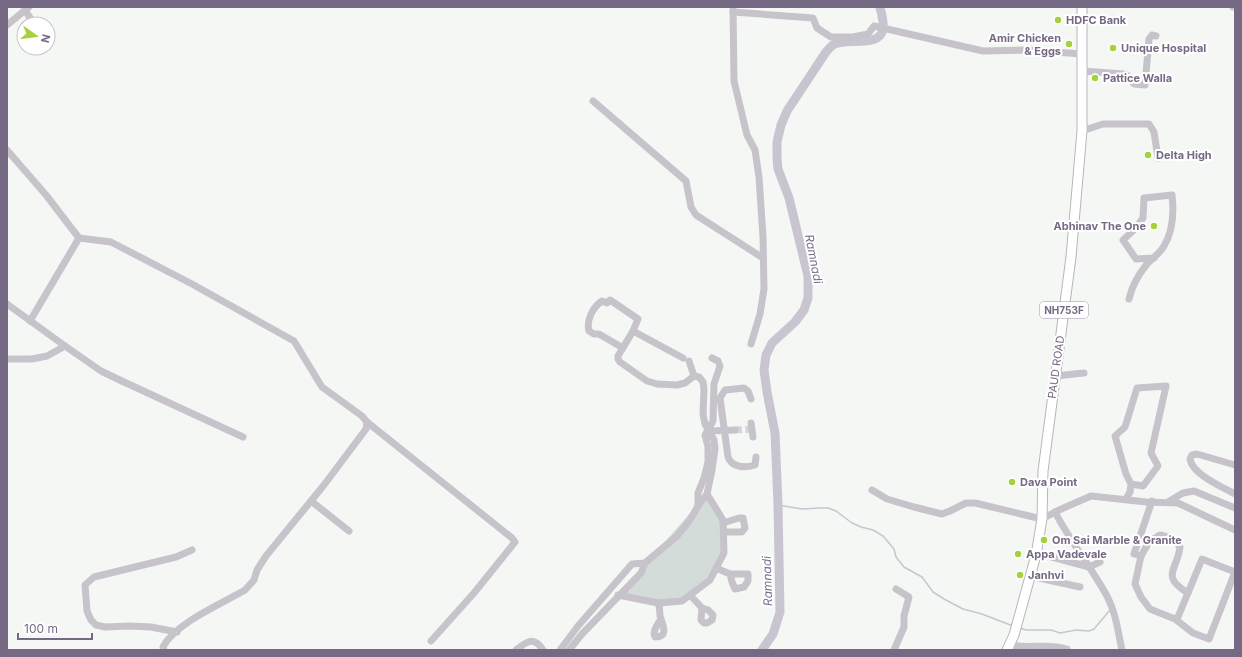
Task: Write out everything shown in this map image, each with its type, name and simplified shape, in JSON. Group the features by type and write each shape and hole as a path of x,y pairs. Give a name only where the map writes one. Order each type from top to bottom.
{"main road":[{"name":"PAUD ROAD","path":"1009,648 1037,553 1042,519 1043,471 1072,257 1082,130 1082,7"}],"street":[{"path":"7,25 27,9"},
{"path":"751,344 762,304 764,289 759,177 755,150 747,135 734,81 733,10 813,18 817,28 831,38 852,37 868,34 874,26 983,51 1027,50 1082,54"},
{"path":"1082,71 1124,74 1128,76 1134,84 1145,85 1149,39 1152,35 1156,36"},
{"path":"592,101 686,181 691,207 696,215 763,258"},
{"path":"1082,130 1103,124 1149,124 1154,132 1158,158"},
{"path":"7,150 46,195 79,238 112,242 192,284 294,341 322,387 362,416 367,422 512,538 515,542 474,593 432,641"},
{"path":"1129,299 1132,286 1147,265 1154,258 1163,247 1169,235 1173,220 1172,195 1144,198 1143,218 1135,229 1123,240 1136,259 1154,258"},
{"path":"30,321 79,238"},
{"path":"623,348 599,334 594,334 589,331 589,318 597,304 602,301 608,303 610,300 638,319 633,331 623,348 618,356 620,362 647,381 657,384 677,386 685,383 694,376"},
{"path":"7,304 101,371 244,437"},
{"path":"569,650 618,594 641,573 645,563 677,536 690,520 707,494 712,470 715,449 714,440 705,424 703,414 703,382 699,377 694,376 686,360 633,331"},
{"path":"7,360 32,359 47,356 65,346"},
{"path":"698,506 698,493 708,462 708,447 705,435 713,421 714,384 720,366 718,361 712,358"},
{"path":"1055,376 1084,373"},
{"path":"1126,499 1130,492 1131,484 1126,474 1115,436 1125,427 1137,388 1166,386 1151,453 1158,466 1143,486 1131,484"},
{"path":"751,399 748,391 744,388 725,390 720,398 729,461 740,466 750,466 755,465 756,457"},
{"path":"164,650 163,647 166,642 189,622 246,590 254,580 266,556 311,501 366,429 367,422"},
{"path":"751,423 753,437"},
{"path":"709,429 735,430"},
{"path":"1235,465 1197,454 1192,455 1190,459 1191,464 1195,469 1215,484 1235,494"},
{"path":"872,490 887,499 942,514 966,503 975,503 1042,519 1091,496 1168,502 1186,506 1235,530"},
{"path":"1168,502 1183,493 1194,491 1235,508"},
{"path":"618,594 659,603 682,601 710,580 724,554 724,532 723,520 707,494"},
{"path":"311,501 349,531"},
{"path":"1154,501 1138,556 1135,584 1141,597 1150,609 1175,619 1192,633 1209,639 1235,572 1202,559 1178,617 1175,619"},
{"path":"1055,512 1066,533 1108,598 1115,619 1122,650"},
{"path":"723,523 738,518 743,518 745,528 742,532 724,532"},
{"path":"1138,556 1149,542 1160,535 1170,536 1176,540 1180,547 1180,553 1172,573 1173,580 1178,587 1188,593"},
{"path":"177,632 151,627 105,627 96,625 91,620 87,611 85,585 94,577 176,558 192,550"},
{"path":"1037,553 1089,567 1100,562"},
{"path":"560,650 578,626 632,564 645,563"},
{"path":"716,568 730,574"},
{"path":"1030,576 1080,587"},
{"path":"894,650 904,627 904,616 909,597 896,589"},
{"path":"690,595 702,608"},
{"path":"659,603 661,619"},
{"path":"516,650 526,642 531,641 538,644 543,650"},
{"path":"1009,648 1053,645 1067,649"}],"shaded area":[{"path":"707,494 723,520 724,553 710,580 682,601 658,603 618,595"}],"waterway":[{"name":"Ramnadi","path":"762,650 773,634 780,612 775,433 764,370 766,355 772,343 795,322 804,310 808,298 808,276 789,198 778,169 777,142 781,125 787,111 826,52 833,45 840,42 866,41 874,39 880,35 883,28 880,7"},
{"path":"778,505 802,509 828,508 836,511 852,523 873,530 883,536 894,549 896,557 904,567 922,577 933,592 963,609 982,614 1013,626"},
{"path":"1020,628 1026,630 1051,630 1060,633 1076,630 1089,631 1094,629 1110,610"}],"tunnel":[{"path":"735,430 752,429"}],"place":[{"name":"HDFC Bank","path":"1058,20"},
{"name":"Amir Chicken & Eggs","path":"1069,44"},
{"name":"Unique Hospital","path":"1113,48"},
{"name":"Pattice Walla","path":"1095,78"},
{"name":"Delta High","path":"1148,155"},
{"name":"Abhinav The One","path":"1154,226"},
{"name":"Dava Point","path":"1012,482"},
{"name":"Om Sai Marble & Granite","path":"1044,540"},
{"name":"Appa Vadevale","path":"1018,554"},
{"name":"Janhvi","path":"1020,575"}]}
